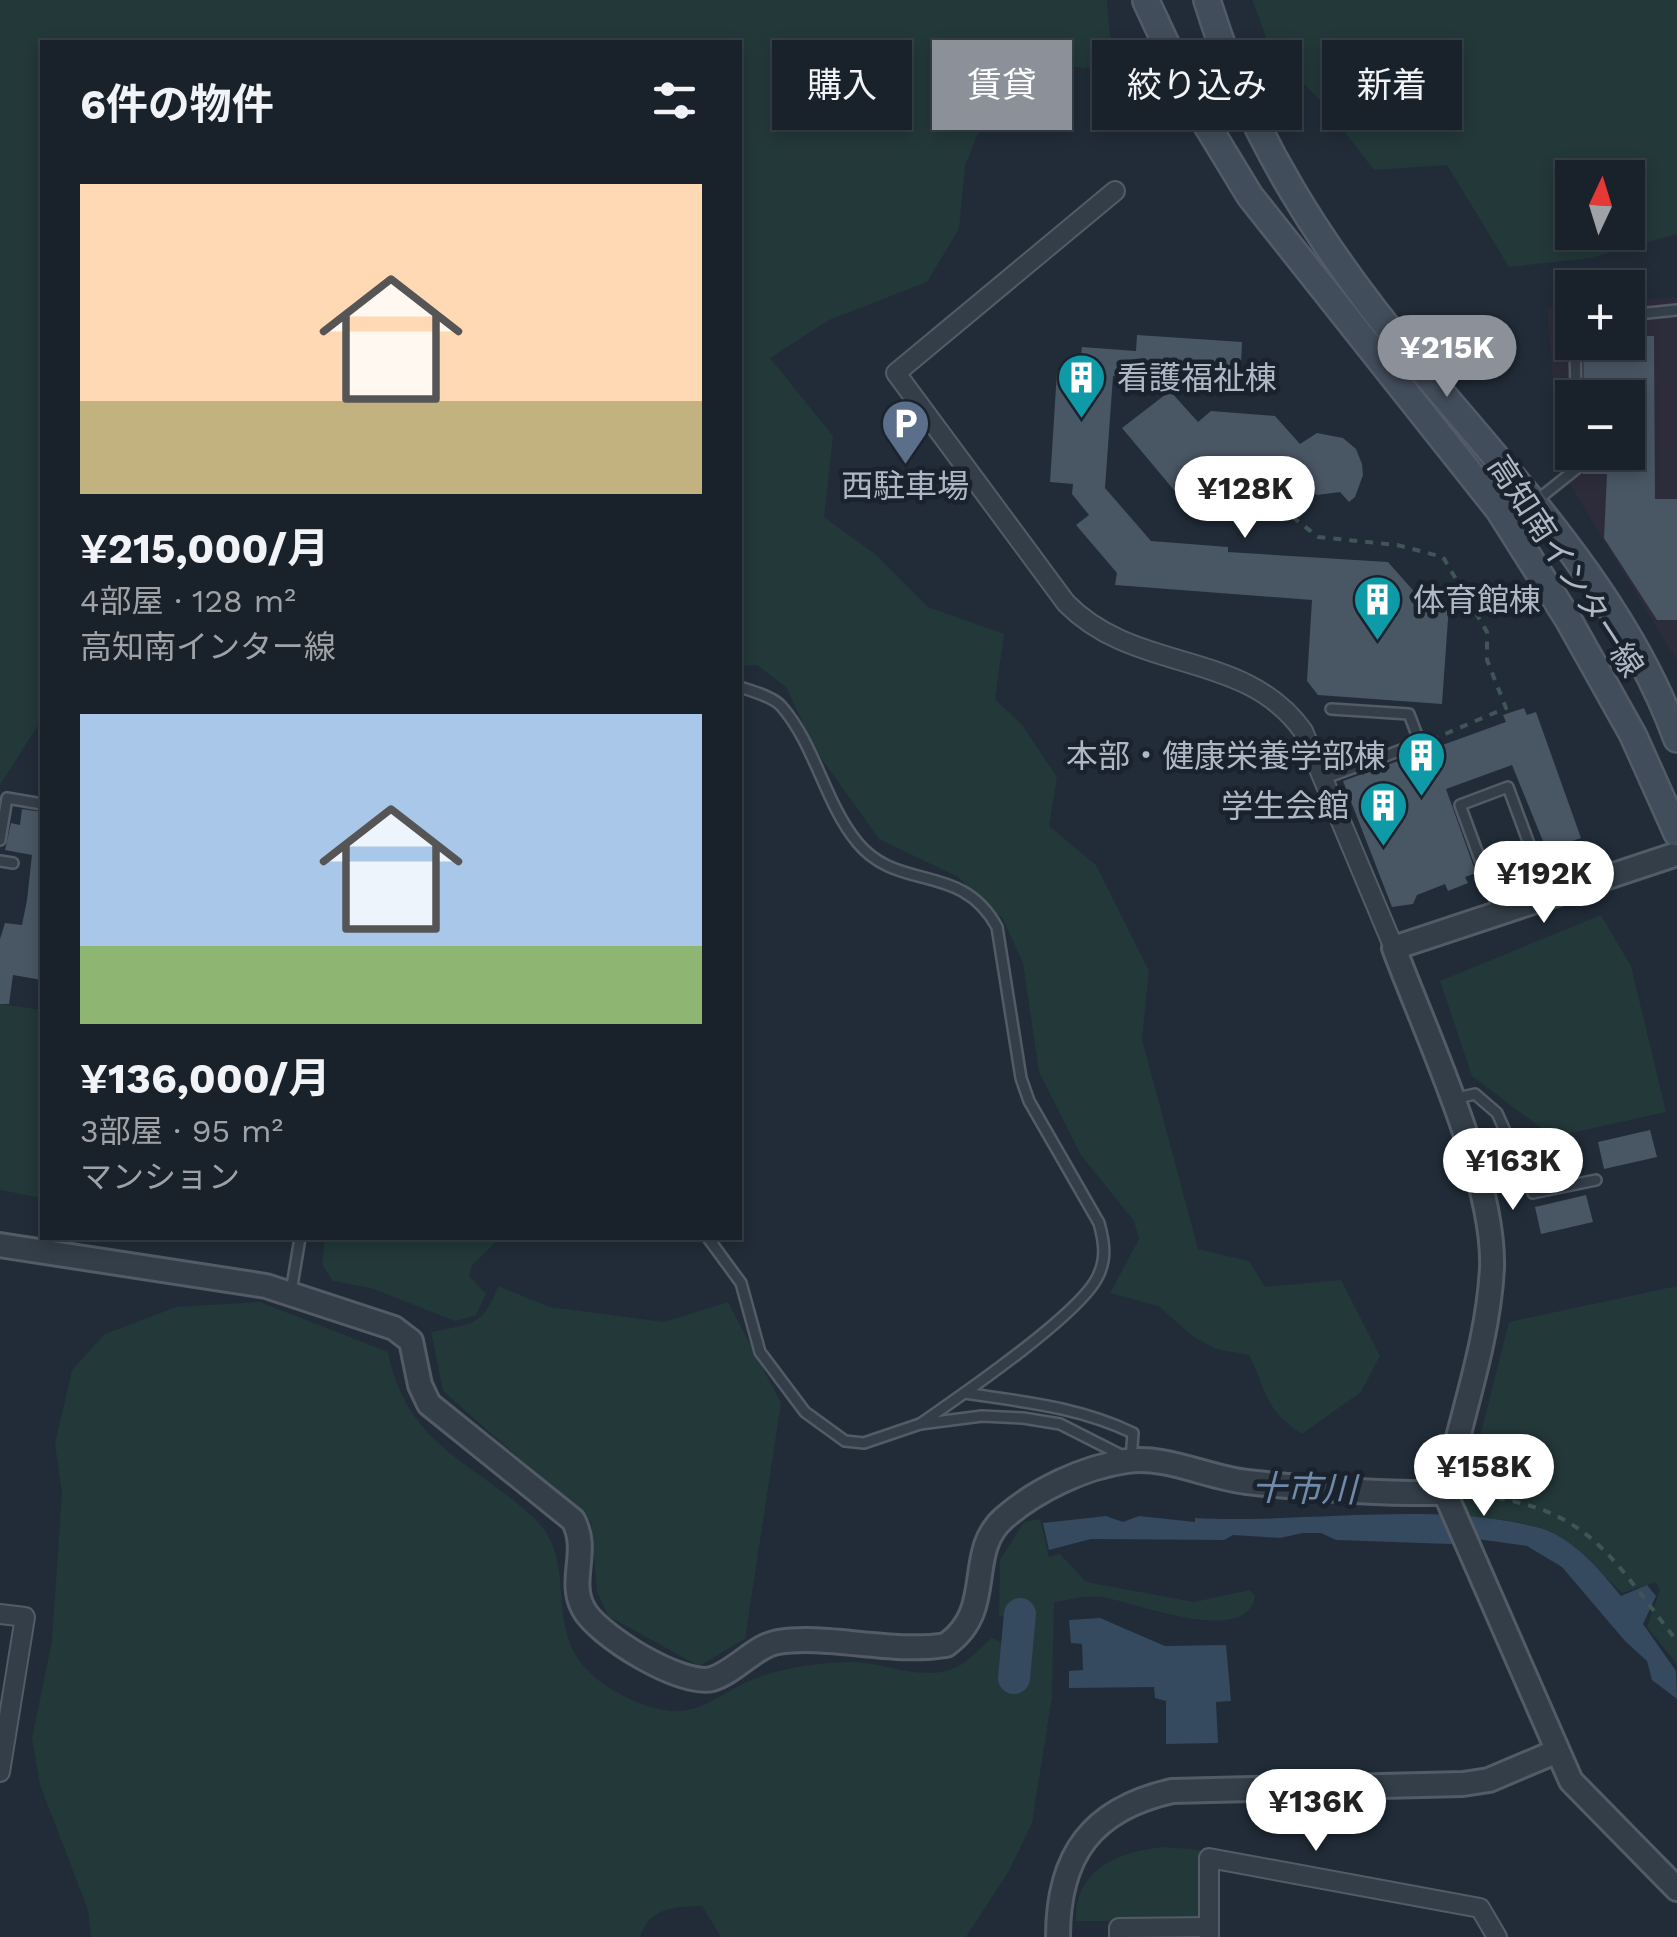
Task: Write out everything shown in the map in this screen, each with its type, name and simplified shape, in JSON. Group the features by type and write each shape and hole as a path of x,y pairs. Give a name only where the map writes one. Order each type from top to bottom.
{"main road":[{"name":"高知南インター線","path":"1207,0 1243,101 1285,180 1350,279 1534,502 1638,657 1677,740"},
{"name":"高知南インター線","path":"1146,1 1194,104 1250,196 1498,510 1558,603 1633,735 1677,833"}],"street":[{"path":"1115,191 896,373 1086,624 1118,642 1254,684 1284,704 1303,731 1394,948 1486,1208 1492,1266 1484,1328 1448,1500 1570,1782 1677,1889"},
{"path":"1394,948 1677,854"},
{"path":"0,1245 291,1292 394,1328 411,1340 420,1385 429,1404 574,1520 583,1546 577,1591 590,1619 671,1674 686,1679 711,1679 776,1642 946,1645 970,1622 978,1606 987,1544 998,1522 1043,1490 1093,1469 1131,1460 1245,1482 1448,1500"},
{"path":"0,1614 25,1617 0,1772"},
{"path":"1058,1937 1060,1892 1080,1845 1117,1810 1142,1798 1172,1791 1464,1784 1489,1780 1555,1752"},
{"path":"1119,1937 1119,1928 1209,1932 1208,1858 1480,1908 1497,1937"},
{"path":"1480,1908 1480,1937"}],"lane":[{"path":"1645,313 1677,310"},
{"path":"1534,502 1575,470"},
{"path":"742,688 780,704 857,842 868,852 880,862 969,892 988,909 997,927 1021,1078 1029,1102 1098,1223 1105,1257 1084,1297 965,1394 920,1424"},
{"path":"1323,779 1420,743 1409,714 1330,709"},
{"path":"1500,914 1460,804 1508,787 1549,896"},
{"path":"0,840 7,798 40,804"},
{"path":"0,860 14,863"},
{"path":"1450,1100 1475,1094 1497,1113 1533,1194 1596,1180"},
{"path":"291,1292 300,1240"},
{"path":"710,1240 742,1282 760,1352 806,1412 845,1440 864,1442 920,1424 982,1416 1060,1424 1131,1460 1133,1433 1107,1420 1073,1409 965,1394"}],"path":[{"path":"1268,464 1269,498 1318,537 1397,545 1443,556 1480,615 1487,632 1487,660 1506,708 1426,742"},
{"path":"1448,1500 1502,1498 1557,1514 1593,1537 1636,1584 1677,1640"}],"shaded area":[{"path":"1677,297 1677,661 1561,470 1645,470 1645,380 1555,380 1555,406 1547,308 1555,307 1555,360 1645,360 1645,300"}],"green space":[{"path":"0,0 1107,0 1112,40 1092,40 1092,69 1072,66 1072,40 932,40 932,130 980,130 965,165 959,229 927,282 829,320 770,358 833,436 824,517 875,554 928,607 1004,634 995,699 1022,725 1057,777 1049,826 1096,865 1149,971 1142,1039 1198,1249 1249,1261 1265,1287 1341,1280 1380,1356 1361,1392 1302,1434 1280,1417 1249,1355 1216,1349 1194,1337 1158,1306 1110,1293 1139,1239 1134,1221 1081,1155 1039,1072 1023,963 1003,919 958,877 879,839 816,751 786,687 757,665 742,666 742,40 40,40 40,722 0,785"},
{"path":"1252,0 1677,0 1677,234 1645,243 1645,160 1555,160 1555,250 1620,250 1591,258 1509,267 1447,165 1374,170 1343,130 1462,130 1462,40 1322,40 1322,103 1302,82 1302,40 1267,40"},
{"path":"1601,915 1631,966 1666,1112 1553,1137 1472,1076 1440,981"},
{"path":"0,1004 40,1010 40,1198 0,1190"},
{"path":"325,1240 498,1240 472,1265 469,1276 486,1294 476,1315 455,1321 371,1288 333,1281 322,1264"},
{"path":"498,1286 550,1307 664,1322 728,1302 781,1403 745,1639 699,1666 608,1616 597,1592 591,1522 443,1391 431,1332 474,1321 487,1309"},
{"path":"1677,1286 1677,1664 1647,1627 1660,1590 1656,1582 1622,1593 1557,1536 1523,1523 1471,1517 1463,1504 1509,1322"},
{"path":"260,1302 388,1352 397,1384 427,1432 512,1499 547,1535 559,1569 565,1624 579,1660 605,1685 652,1707 689,1710 754,1679 815,1664 851,1662 918,1672 944,1671 961,1664 992,1638 1013,1648 1010,1670 1017,1676 1024,1617 999,1616 1000,1560 1024,1522 1040,1519 1049,1557 1060,1554 1086,1582 1194,1602 1250,1590 1255,1596 1248,1611 1232,1619 1212,1620 1162,1613 1102,1597 1054,1602 1052,1697 1032,1823 1009,1871 966,1937 721,1937 702,1906 673,1908 657,1914 640,1937 91,1937 88,1910 40,1785 32,1738 52,1641 62,1493 55,1444 72,1370 105,1334 176,1307"},
{"path":"1164,1847 1200,1850 1202,1921 1076,1921 1077,1903 1092,1875 1117,1858"}],"water":[{"path":"1457,1515 1540,1528 1574,1547 1621,1596 1647,1585 1656,1596 1643,1624 1676,1671 1677,1699 1652,1680 1647,1661 1562,1567 1527,1546 1477,1539 1450,1544 1336,1540 1321,1533 1303,1533 1280,1538 1233,1535 1224,1540 1091,1539 1049,1550 1043,1523 1106,1516 1123,1522 1139,1516 1195,1522 1195,1518"},
{"path":"1100,1618 1165,1646 1226,1645 1231,1701 1216,1702 1218,1743 1166,1744 1166,1701 1155,1698 1154,1687 1069,1688 1069,1671 1083,1670 1082,1644 1071,1643 1069,1620"}],"building":[{"path":"1137,335 1242,342 1240,385 1113,376 1105,488 1151,541 1228,547 1228,552 1388,562 1426,605 1449,605 1442,704 1318,695 1307,681 1312,600 1115,585 1117,573 1076,525 1089,515 1072,494 1073,484 1050,482 1057,371 1064,371 1081,355 1082,347 1136,351"},
{"path":"1645,336 1654,336 1655,499 1677,499 1677,620 1657,620 1604,538 1607,474 1582,474 1583,470 1645,470 1645,380 1584,380 1583,360 1645,360"},
{"path":"1170,391 1198,422 1211,411 1275,416 1300,444 1317,433 1343,438 1356,449 1362,464 1363,475 1355,497 1349,502 1340,492 1317,495 1302,485 1288,465 1232,462 1228,517 1194,514 1122,428"},
{"name":"本部・健康栄養学部棟","path":"1524,708 1527,715 1536,712 1581,838 1570,842 1572,850 1558,855 1556,848 1547,851 1512,765 1446,789 1476,873 1465,877 1468,883 1448,891 1445,884 1417,895 1413,904 1392,907 1343,781 1506,722 1503,715"},
{"path":"22,809 40,812 40,980 13,975 9,1004 0,1004 0,939 5,923 22,925 27,900 32,855 5,850 11,823 20,825"},
{"path":"1650,1130 1657,1157 1604,1169 1598,1142"},
{"path":"1586,1195 1593,1222 1541,1234 1535,1207"}],"waterway":[{"name":"十市川","path":"1014,1678 1020,1614"}],"place":[{"name":"看護福祉棟","path":"1082,420"},
{"name":"西駐車場","path":"905,466"},
{"name":"体育館棟","path":"1378,642"},
{"name":"本部・健康栄養学部棟","path":"1421,798"},
{"name":"学生会館","path":"1384,848"}]}
